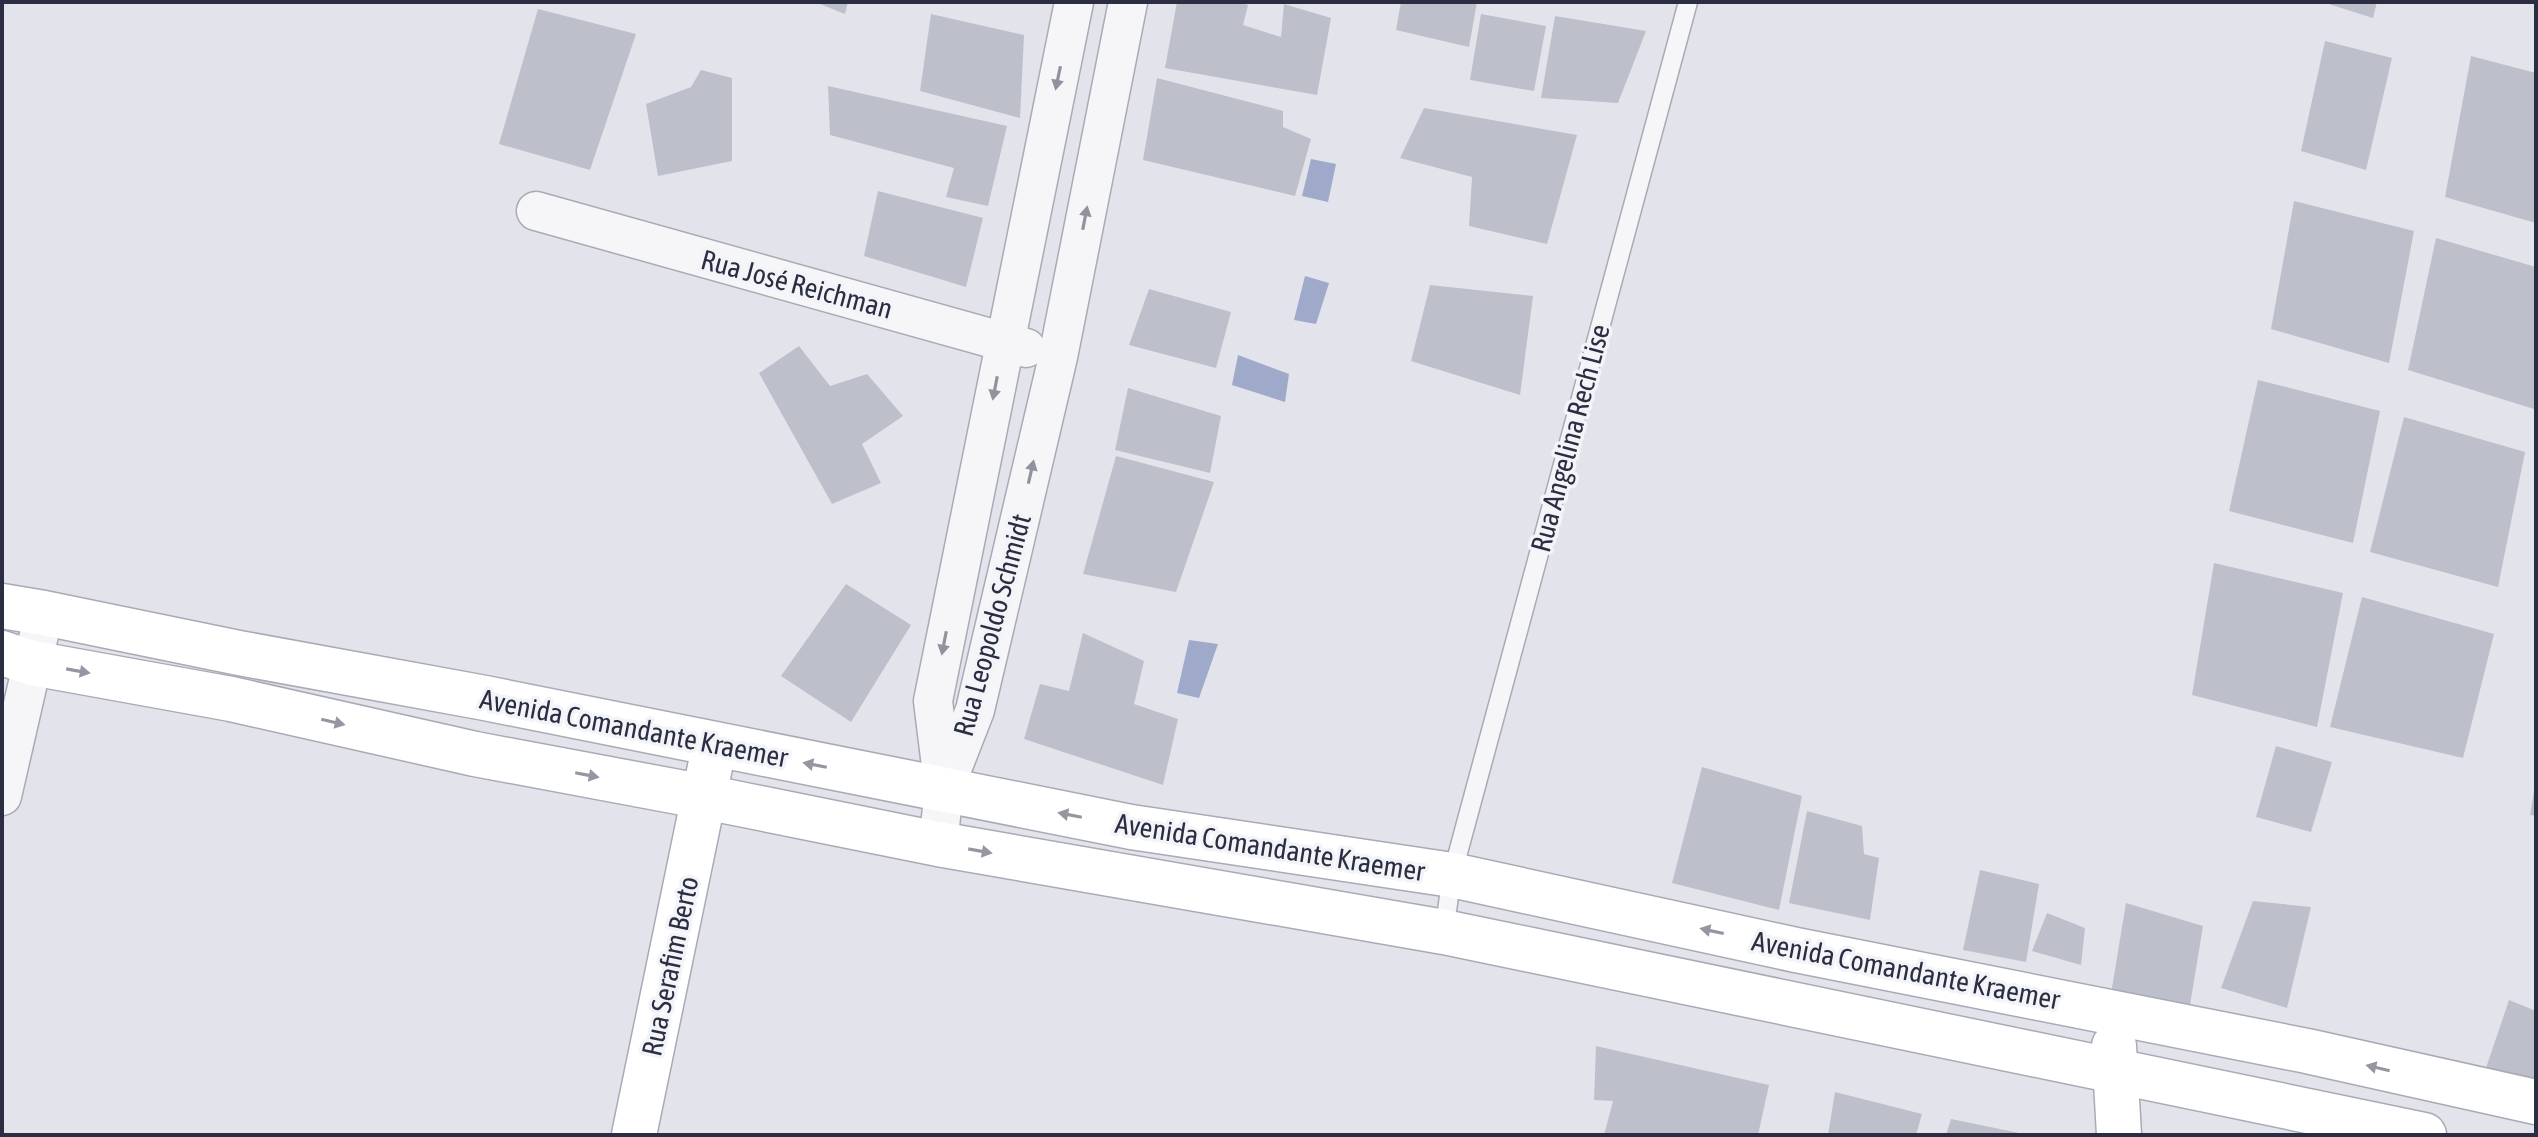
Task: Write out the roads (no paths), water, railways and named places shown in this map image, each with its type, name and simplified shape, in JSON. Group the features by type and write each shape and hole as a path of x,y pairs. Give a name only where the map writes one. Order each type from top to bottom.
{"main road":[{"name":"Avenida Comandante Kraemer","path":"2,606 485,698 1131,827 1452,875 1796,950 2307,1051 2536,1102"},
{"path":"231,699 239,653"},
{"name":"Avenida Comandante Kraemer","path":"17,658 231,699 475,754 938,844 1444,932 2424,1135"},
{"path":"475,754 485,698"},
{"name":"Rua Serafim Berto","path":"634,1135 714,745"},
{"path":"1124,876 1131,827"},
{"path":"1787,1002 1796,950"},
{"path":"2113,1011 2119,1135"},
{"path":"2432,1135 2440,1082"}],"street":[{"name":"Rua Leopoldo Schmidt","path":"944,790 933,701 1074,2"},
{"name":"Rua Leopoldo Schmidt","path":"944,790 975,710 1058,357 1128,2"},
{"name":"Rua José Reichman","path":"536,211 1058,357"},
{"path":"2,796 17,658 44,613"},
{"path":"938,844 944,790"}],"lane":[{"name":"Rua Angelina Rech Lise","path":"1444,932 1452,875 1688,2"}],"water":[{"path":"1311,159 1336,164 1328,202 1302,196"},
{"path":"1305,276 1329,283 1316,324 1294,320"},
{"path":"1238,355 1289,374 1285,402 1232,385"},
{"path":"1189,640 1218,644 1199,698 1177,693"}]}
